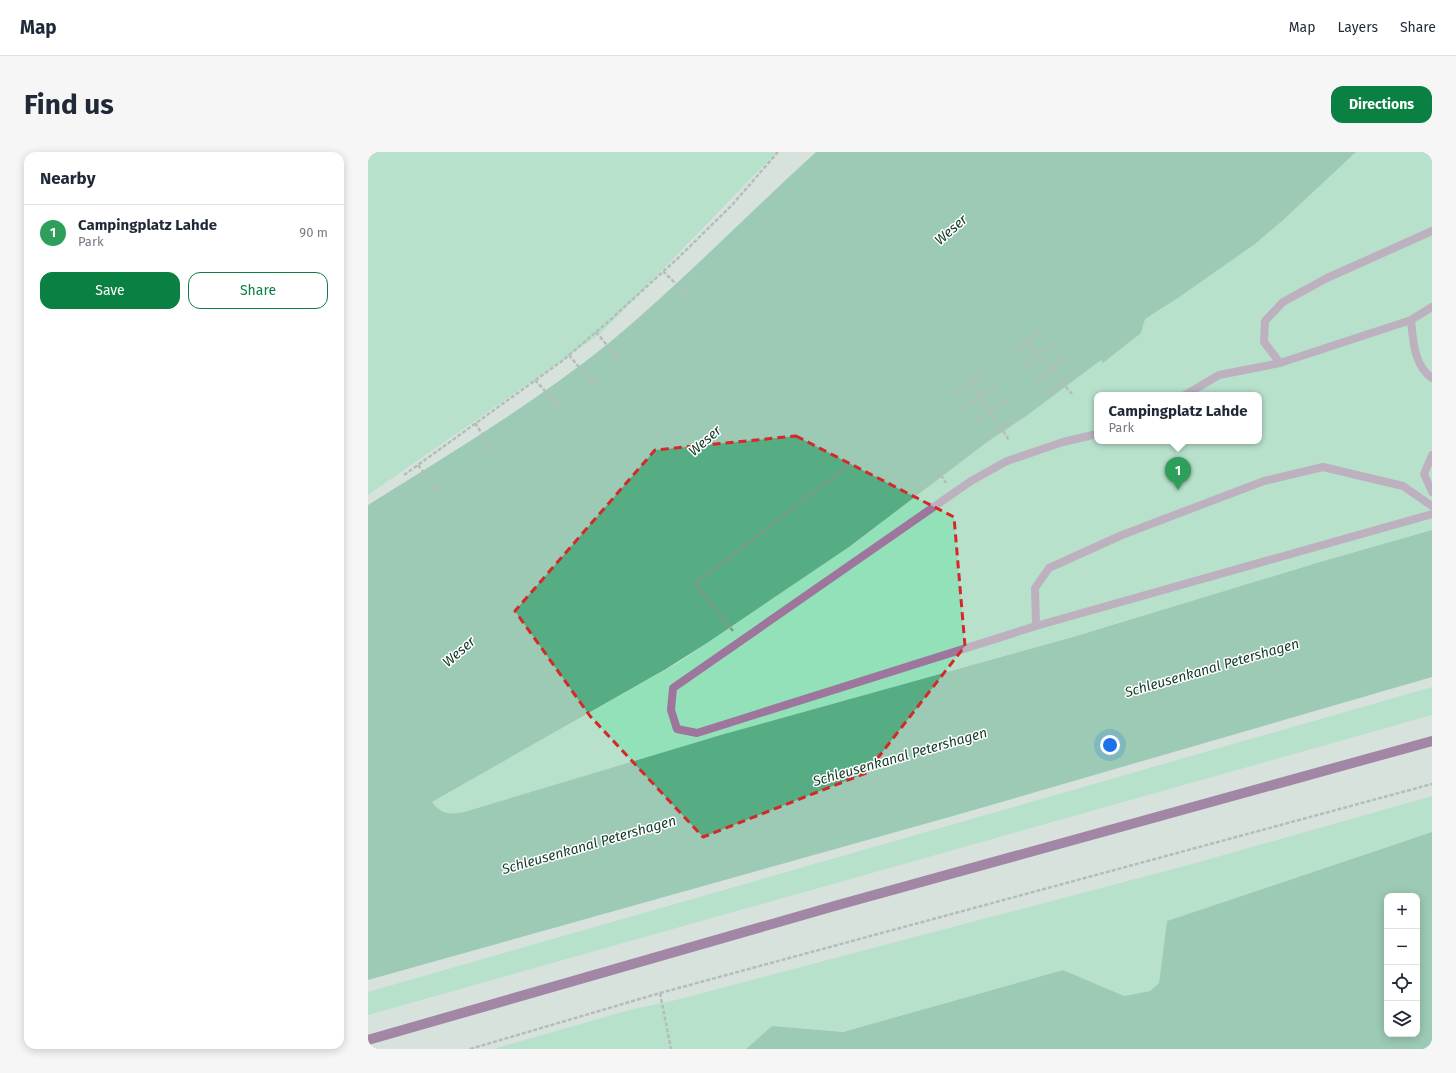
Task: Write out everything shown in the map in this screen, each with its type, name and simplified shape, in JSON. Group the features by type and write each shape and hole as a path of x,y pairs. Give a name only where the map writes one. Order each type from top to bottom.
{"main road":[{"path":"368,1040 831,907 1432,741"}],"lane":[{"path":"1280,363 1264,342 1265,321 1283,302 1326,278 1432,231"},
{"path":"1190,392 1219,375 1280,363 1410,320 1432,307"},
{"path":"1410,320 1413,346 1425,373 1432,378"},
{"path":"1094,435 1063,442 1007,461 971,481 673,688 671,710 676,729 697,733 1036,626 1432,514"},
{"path":"1432,455 1424,474 1432,492"},
{"path":"1036,626 1035,588 1049,568 1122,535 1264,482 1323,467 1403,486 1432,506"}],"path":[{"path":"404,475 569,355 596,332 664,271 732,206 778,152"},
{"path":"664,271 689,297"},
{"path":"1013,353 1042,328"},
{"path":"596,332 617,357"},
{"path":"1028,341 1072,394"},
{"path":"1024,368 1055,342"},
{"path":"613,360 620,354"},
{"path":"569,355 592,383"},
{"path":"1035,382 1067,356"},
{"path":"953,393 985,371"},
{"path":"1048,395 1078,371"},
{"path":"587,386 597,378"},
{"path":"535,380 557,404"},
{"path":"970,381 1009,440"},
{"path":"963,408 997,386"},
{"path":"552,408 563,399"},
{"path":"974,424 1007,401"},
{"path":"984,439 1017,417"},
{"path":"475,424 492,448"},
{"path":"486,452 498,444"},
{"path":"736,635 695,584 853,462"},
{"path":"418,465 436,488"},
{"path":"938,470 947,484"},
{"path":"433,491 440,484"},
{"path":"470,1049 660,993 1432,784"},
{"path":"660,993 671,1049"}],"highlighted area":[{"path":"796,436 954,517 965,646 866,773 703,837 590,716 515,611 655,450"}],"shaded area":[{"path":"368,152 777,152 600,334 368,495"},
{"path":"1356,152 1432,152 1432,530 1320,562 1073,637 724,734 464,812 449,814 442,812 432,802 679,662 849,547 986,443 1029,414 1101,359 1103,363 1145,319 1178,298 1255,244 1281,222"},
{"path":"1432,687 1432,715 368,1015 368,992"},
{"path":"1432,796 1432,832 1167,921 1159,983 1150,991 1124,996 1063,970 843,1032 772,1026 746,1049 493,1049 633,1009 676,1000 1192,864"}],"water":[{"path":"816,152 1356,152 1281,222 1255,244 1178,298 1145,319 1141,333 1103,363 1101,360 1029,414 986,443 849,547 666,669 432,802 435,806 446,813 464,812 724,734 1073,637 1320,562 1432,530 1432,677 953,816 368,980 368,505 521,408 609,343 688,273"},
{"path":"1432,832 1432,1049 746,1049 772,1026 843,1032 1063,970 1124,996 1150,991 1159,983 1167,921"}],"place":[{"name":"Campingplatz Lahde","path":"1178,490"}],"water label":[{"name":"Weser","path":"951,230"},
{"name":"Weser","path":"705,441"},
{"name":"Weser","path":"459,652"},
{"name":"Schleusenkanal Petershagen","path":"1212,668"},
{"name":"Schleusenkanal Petershagen","path":"900,757"},
{"name":"Schleusenkanal Petershagen","path":"589,845"}]}
